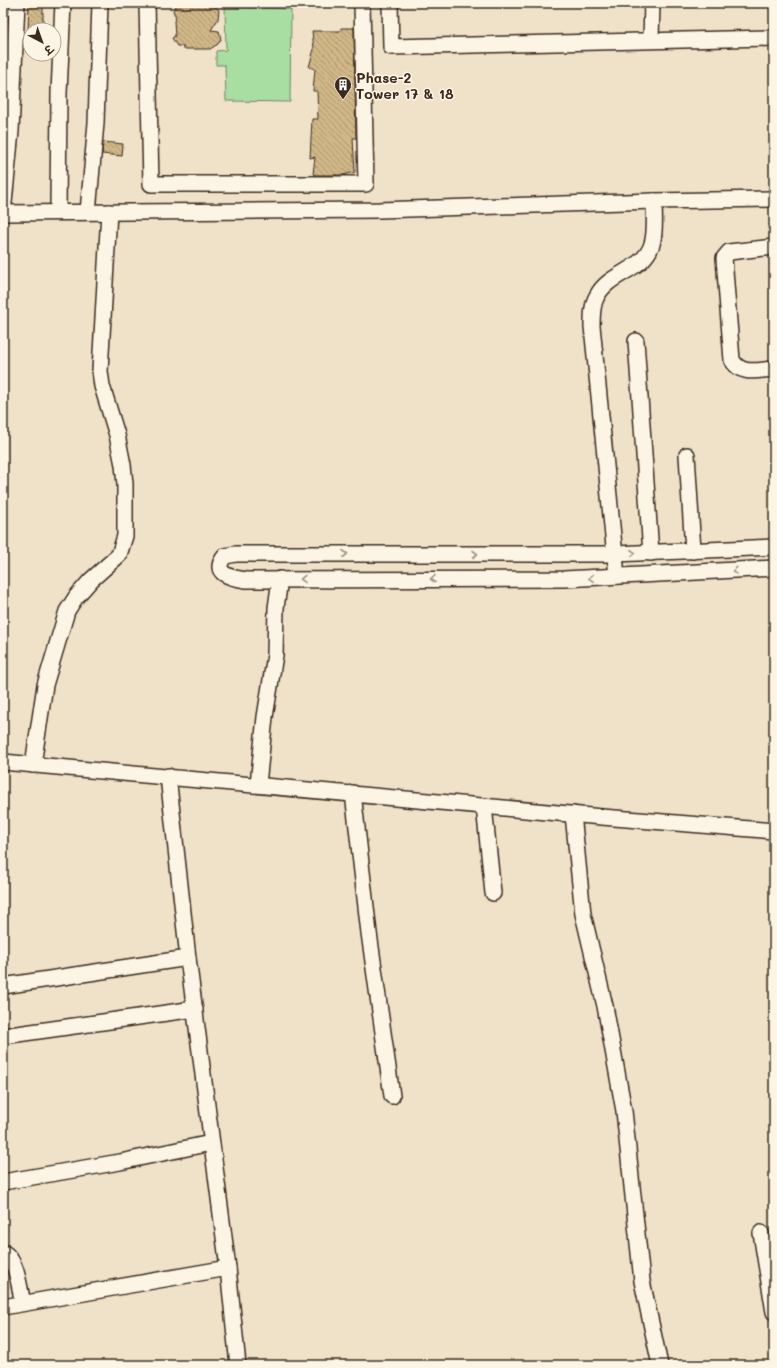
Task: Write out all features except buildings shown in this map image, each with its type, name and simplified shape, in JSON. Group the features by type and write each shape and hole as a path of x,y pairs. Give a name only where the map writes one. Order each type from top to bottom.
{"street":[{"path":"17,3 11,131 3,213 379,210 654,201 774,199"},
{"path":"58,212 59,93 63,3"},
{"path":"88,212 96,123 100,3"},
{"path":"146,3 151,184 366,184 362,3"},
{"path":"390,3 391,47 774,38"},
{"path":"651,40 652,3"},
{"path":"617,576 592,326 592,312 597,295 609,282 638,263 648,254 652,244 654,201"},
{"path":"33,764 45,684 67,611 76,597 91,580 119,555 125,536 125,484 123,465 117,435 102,386 100,371 109,212"},
{"path":"774,247 729,252 724,258 732,360 737,368 744,371 774,369"},
{"path":"636,341 651,552"},
{"path":"687,455 693,550"},
{"path":"774,547 615,554 236,554 225,556 221,560 222,572 234,579 564,579 774,568"},
{"path":"451,579 452,554"},
{"path":"258,784 265,717 275,655 276,608 280,579"},
{"path":"3,762 774,831"},
{"path":"168,776 188,958 228,1268 238,1365"},
{"path":"353,793 370,941 392,1096"},
{"path":"484,806 493,893"},
{"path":"573,814 583,914 605,1006 624,1111 642,1281 660,1365"},
{"path":"3,986 188,958"},
{"path":"3,1036 195,1009"},
{"path":"3,1182 211,1143"},
{"path":"761,1233 774,1312"},
{"path":"3,1252 9,1257 14,1266 22,1303"},
{"path":"3,1307 228,1268"}],"green space":[{"path":"225,7 291,9 290,102 226,101 225,65 216,65 216,51 226,50"}],"place":[{"name":"Phase-2 Tower 17 & 18","path":"343,100"}]}
